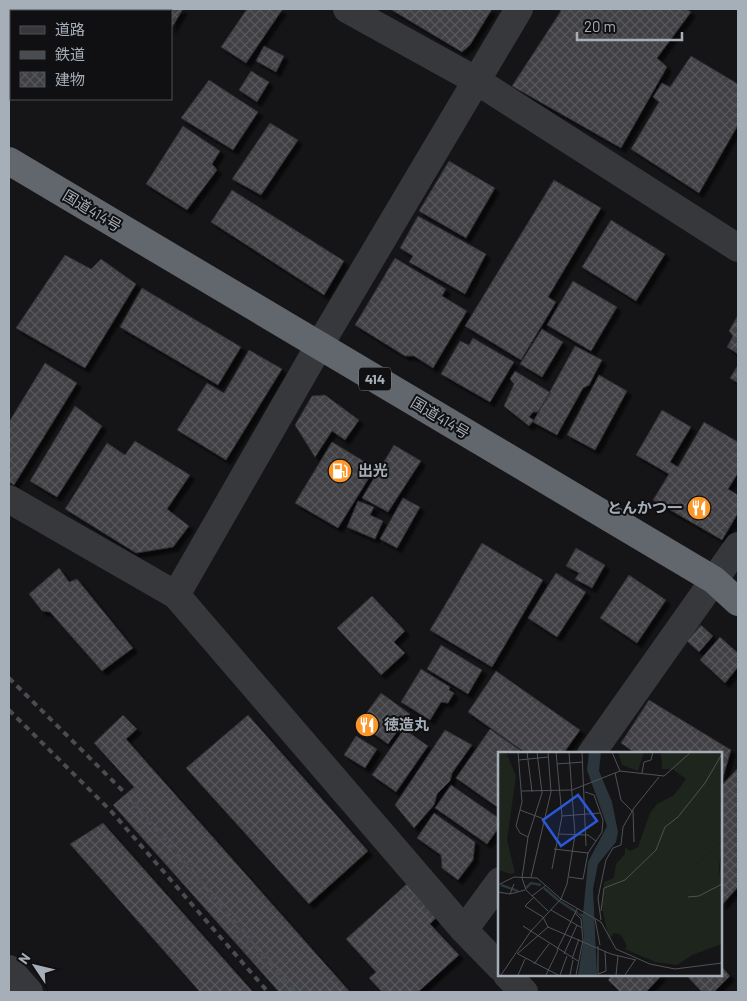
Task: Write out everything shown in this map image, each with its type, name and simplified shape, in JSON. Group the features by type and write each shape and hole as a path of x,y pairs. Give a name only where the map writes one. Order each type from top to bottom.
{"highway":[{"name":"国道414号","path":"9,161 714,580 738,602"}],"street":[{"path":"347,9 477,81 738,248"},
{"path":"176,595 319,346 519,9"},
{"path":"9,499 176,595 464,930 498,965"},
{"path":"591,752 738,546"},
{"path":"464,930 498,884"},
{"path":"9,969 29,992"},
{"path":"508,976 524,992"}],"building":[{"path":"77,9 78,10 59,10"},
{"path":"183,9 172,27 172,10 146,10"},
{"path":"247,9 282,10 246,63 221,47"},
{"path":"390,9 492,9 470,45 462,52"},
{"path":"558,9 686,9 691,12 657,58 667,67 621,148 512,86 561,11"},
{"path":"264,46 284,56 276,72 256,61"},
{"path":"691,56 738,84 738,125 699,193 631,149 659,102 653,97 662,83 670,87"},
{"path":"251,71 269,82 257,102 239,90"},
{"path":"209,80 258,112 233,150 181,118"},
{"path":"270,123 298,140 261,195 232,179"},
{"path":"183,126 220,151 212,164 217,170 187,210 146,184"},
{"path":"449,161 495,188 466,238 419,211"},
{"path":"554,180 601,208 548,297 556,302 521,360 465,326"},
{"path":"232,190 344,261 324,295 211,222"},
{"path":"418,216 486,254 465,294 409,262 413,256 400,248"},
{"path":"611,220 665,254 636,301 582,267"},
{"path":"65,255 91,269 101,259 136,284 85,368 16,328"},
{"path":"395,258 446,289 442,296 467,311 433,368 414,356 405,356 355,325"},
{"path":"573,281 617,307 591,351 547,325"},
{"path":"142,288 241,347 218,385 120,327"},
{"path":"738,315 738,354 727,347 733,336 729,331"},
{"path":"542,329 563,342 542,377 520,364"},
{"path":"473,338 514,362 490,402 441,374 460,341 469,345"},
{"path":"575,346 602,360 589,385 583,388 557,435 533,422"},
{"path":"249,350 282,369 226,460 177,430 207,383 224,393"},
{"path":"45,363 77,383 14,485 9,482 9,422"},
{"path":"738,365 738,383 730,378"},
{"path":"515,371 551,393 538,412 533,412 529,417 534,420 529,426 504,406 514,384 510,379"},
{"path":"599,375 627,391 595,450 567,435"},
{"path":"325,395 359,420 345,440 332,431 315,457 295,425 312,396"},
{"path":"75,406 102,426 57,497 30,481"},
{"path":"662,410 691,427 670,462 678,467 704,422 738,442 738,473 728,489 738,495 738,513 722,540 653,500 669,474 636,455"},
{"path":"135,441 190,475 167,509 189,526 173,547 136,553 65,509 107,443 125,455"},
{"path":"332,442 375,468 338,528 295,503"},
{"path":"394,445 421,461 388,512 362,498"},
{"path":"403,498 420,507 397,548 380,539"},
{"path":"358,501 374,507 370,515 383,521 375,539 347,527"},
{"path":"482,543 543,580 492,667 430,630"},
{"path":"576,548 605,565 592,588 575,579 579,573 566,566"},
{"path":"59,568 69,582 77,579 133,648 102,671 50,612 42,611 29,594"},
{"path":"556,573 586,592 557,637 528,618"},
{"path":"629,575 666,600 637,643 600,618"},
{"path":"372,596 405,631 394,642 405,653 381,675 337,628"},
{"path":"701,625 713,636 699,652 687,641"},
{"path":"720,637 738,653 738,667 725,683 700,660"},
{"path":"441,645 482,670 468,694 427,669"},
{"path":"421,669 450,687 449,690 454,693 448,703 441,702 430,720 401,702"},
{"path":"496,671 580,730 564,752 524,752 468,712"},
{"path":"381,693 410,714 388,744 359,723"},
{"path":"649,700 731,750 722,778 722,752 633,752 621,743"},
{"path":"123,715 137,729 126,739 350,992 279,992 113,805 134,787 94,743"},
{"path":"248,715 368,851 309,904 186,768"},
{"path":"404,729 428,746 396,792 372,775"},
{"path":"490,729 523,752 498,752 498,808 456,778"},
{"path":"445,730 472,745 452,773 450,781 437,794 434,805 414,828 395,805"},
{"path":"356,736 377,749 365,768 344,755"},
{"path":"738,768 738,887 722,905 722,785"},
{"path":"451,785 498,818 498,829 487,844 435,808"},
{"path":"434,813 475,842 473,860 458,880 442,868 441,855 417,838"},
{"path":"103,823 253,992 200,992 70,844"},
{"path":"409,882 439,915 430,924 459,955 418,992 382,992 369,978 376,972 346,939"},
{"path":"722,967 730,976 714,992 702,992 687,976 722,976"},
{"path":"611,976 661,976 646,992 620,992 608,980"}],"railway":[{"path":"9,678 126,794 295,992"},
{"path":"9,710 111,811 268,992"}],"place":[{"name":"出光","path":"340,471"},
{"name":"とんかつ一","path":"699,508"},
{"name":"徳造丸","path":"367,725"}]}
